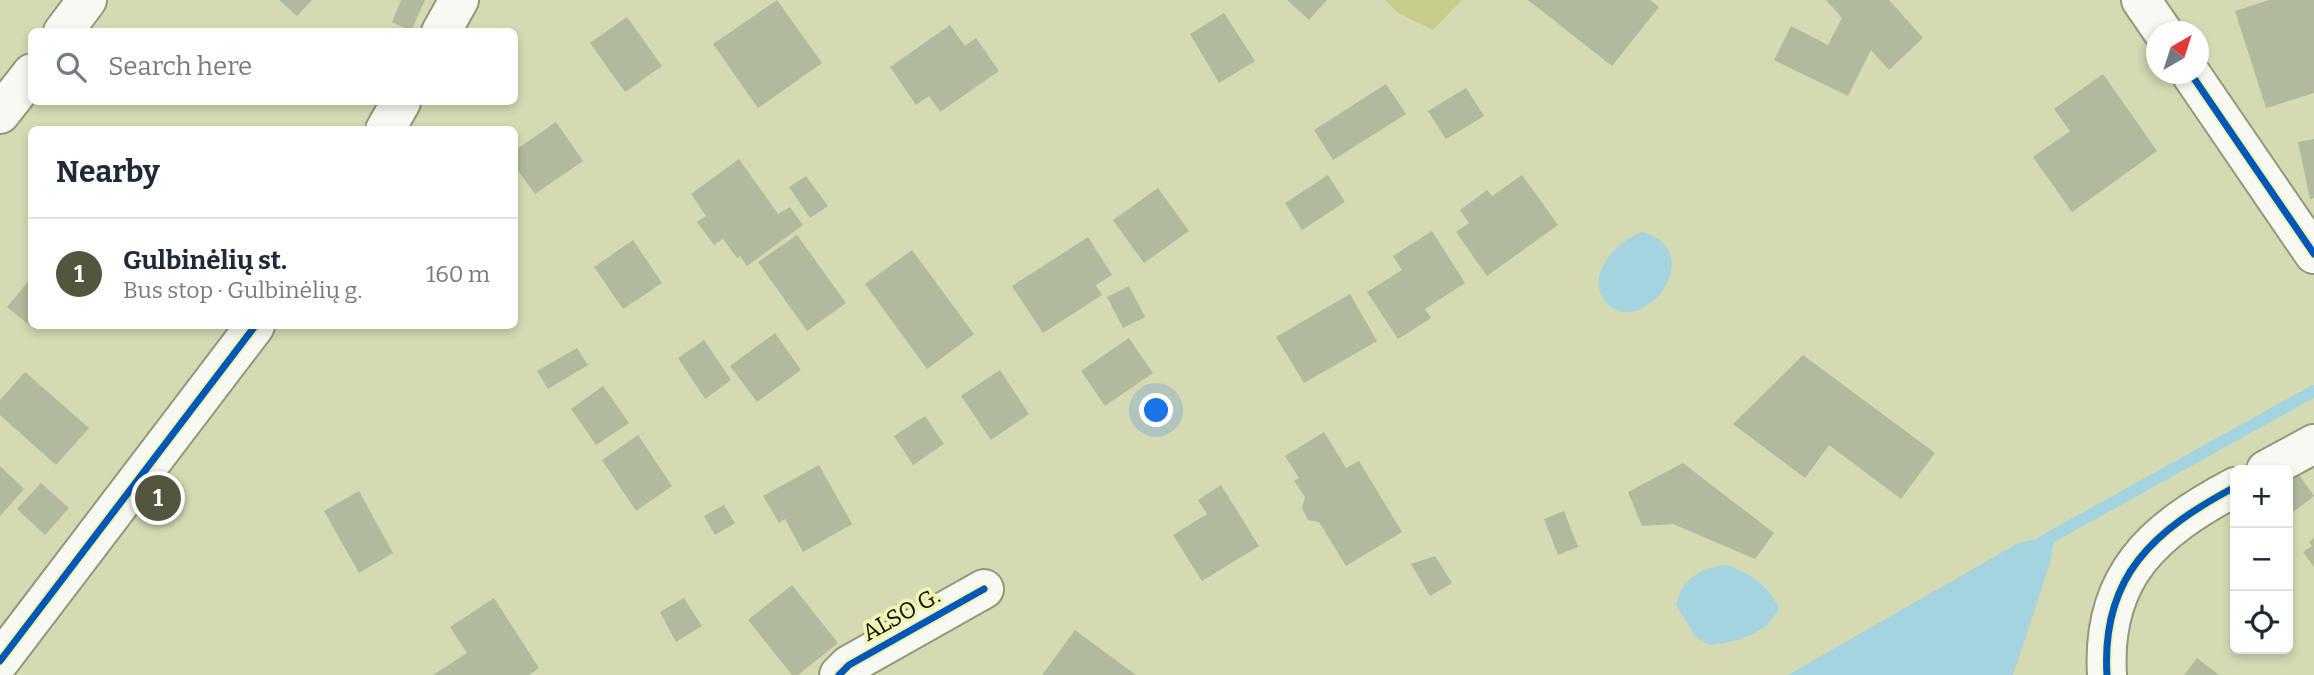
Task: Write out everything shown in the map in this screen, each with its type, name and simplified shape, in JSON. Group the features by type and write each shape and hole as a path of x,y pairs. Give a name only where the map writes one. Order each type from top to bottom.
{"street":[{"path":"66,28 87,0"},
{"path":"443,28 459,0"},
{"path":"2141,0 2155,21"},
{"path":"0,114 28,78"},
{"path":"2198,84 2314,254"},
{"path":"387,126 399,105"},
{"path":"0,661 253,329"},
{"path":"2275,465 2314,444"},
{"path":"2107,675 2106,655 2116,594 2152,541 2230,490"},
{"name":"ALSO G.","path":"839,675 849,665 984,589"}],"green space":[{"path":"1385,0 1462,0 1433,30 1398,13"}],"water":[{"path":"1643,232 1663,243 1671,258 1670,274 1663,290 1650,303 1635,311 1619,311 1605,301 1600,291 1601,269 1624,242"},
{"path":"2055,535 2051,560 2013,675 1788,675 2018,543"},
{"path":"1727,565 1758,581 1770,593 1779,609 1766,626 1749,636 1708,645 1695,636 1676,605 1683,588 1694,576 1709,568"}],"building":[{"path":"279,0 312,0 297,16"},
{"path":"401,0 425,0 412,28 405,28 392,22"},
{"path":"777,0 822,63 758,108 713,44"},
{"path":"1287,0 1327,0 1309,20"},
{"path":"1528,0 1650,0 1659,7 1612,66"},
{"path":"1826,0 1889,0 1923,38 1889,70 1871,50 1848,96 1774,60 1791,26 1828,45 1842,18"},
{"path":"2269,0 2314,0 2314,93 2266,108 2235,11"},
{"path":"1224,13 1255,61 1219,83 1190,34"},
{"path":"627,17 662,66 625,92 590,43"},
{"path":"950,25 965,46 976,38 999,71 940,112 929,96 916,105 890,67"},
{"path":"2103,74 2157,151 2072,212 2033,157 2070,131 2054,109"},
{"path":"1386,84 1406,114 1333,160 1314,130"},
{"path":"1466,88 1484,116 1446,139 1428,111"},
{"path":"556,122 583,161 535,194 518,171 518,148"},
{"path":"2314,139 2314,198 2310,199 2298,142"},
{"path":"739,159 778,214 790,207 803,225 747,266 740,256 737,258 723,239 714,245 697,222 706,216 691,194"},
{"path":"1328,175 1345,202 1302,230 1285,203"},
{"path":"1522,175 1558,225 1487,276 1456,232 1469,223 1460,210 1487,190 1492,196"},
{"path":"806,176 828,206 810,218 789,187"},
{"path":"1158,188 1189,231 1144,263 1113,220"},
{"path":"1432,231 1465,283 1425,309 1431,318 1398,339 1367,292 1402,270 1393,256"},
{"path":"797,235 846,303 807,331 758,262"},
{"path":"1088,237 1112,275 1096,285 1102,295 1043,333 1012,286"},
{"path":"633,240 662,283 623,309 594,267"},
{"path":"912,250 974,334 927,369 865,284"},
{"path":"28,282 28,324 7,307"},
{"path":"1129,286 1145,317 1123,328 1107,297"},
{"path":"1350,294 1377,341 1304,383 1276,337"},
{"path":"775,333 801,370 757,402 730,366"},
{"path":"1129,338 1153,373 1105,406 1081,371"},
{"path":"704,340 731,380 705,399 678,358"},
{"path":"577,348 588,365 548,389 537,371"},
{"path":"1803,355 1935,453 1901,499 1829,445 1805,478 1733,424"},
{"path":"1000,370 1029,414 991,440 961,396"},
{"path":"25,372 89,428 56,465 0,415 0,400"},
{"path":"603,386 629,423 596,445 571,409"},
{"path":"925,416 944,444 913,465 894,436"},
{"path":"1324,432 1346,468 1359,461 1402,532 1346,566 1319,522 1308,520 1302,508 1305,497 1294,481 1299,478 1285,456"},
{"path":"638,435 672,486 636,511 602,460"},
{"path":"1683,463 1774,533 1755,559 1673,524 1642,526 1628,492"},
{"path":"819,465 852,524 803,552 785,519 779,523 763,496"},
{"path":"0,466 24,489 0,516"},
{"path":"2295,469 2314,496 2293,512"},
{"path":"41,483 69,508 45,535 17,509"},
{"path":"1221,485 1259,546 1202,581 1173,535 1207,514 1198,500"},
{"path":"359,491 393,553 359,573 324,511"},
{"path":"724,505 735,523 715,535 704,516"},
{"path":"1564,511 1578,547 1558,555 1544,519"},
{"path":"2314,538 2314,567 2303,552 2312,546 2309,542"},
{"path":"1435,556 1452,583 1430,596 1411,564"},
{"path":"792,585 838,643 798,675 792,675 748,620"},
{"path":"494,598 539,668 529,675 433,675 467,653 450,627"},
{"path":"684,598 702,626 676,642 660,612"},
{"path":"1075,630 1136,675 1042,675"},
{"path":"2197,658 2219,675 2184,675"}],"waterway":[{"path":"2042,542 2314,391"}],"cycle path":[{"path":"2198,84 2314,254"},
{"path":"0,661 253,329"},
{"path":"2107,675 2107,640 2113,610 2124,583 2138,560 2157,539 2180,521 2230,490"},
{"path":"839,675 849,665 984,589"}],"place":[{"name":"Gulbinėlių st.","path":"158,498"}]}
